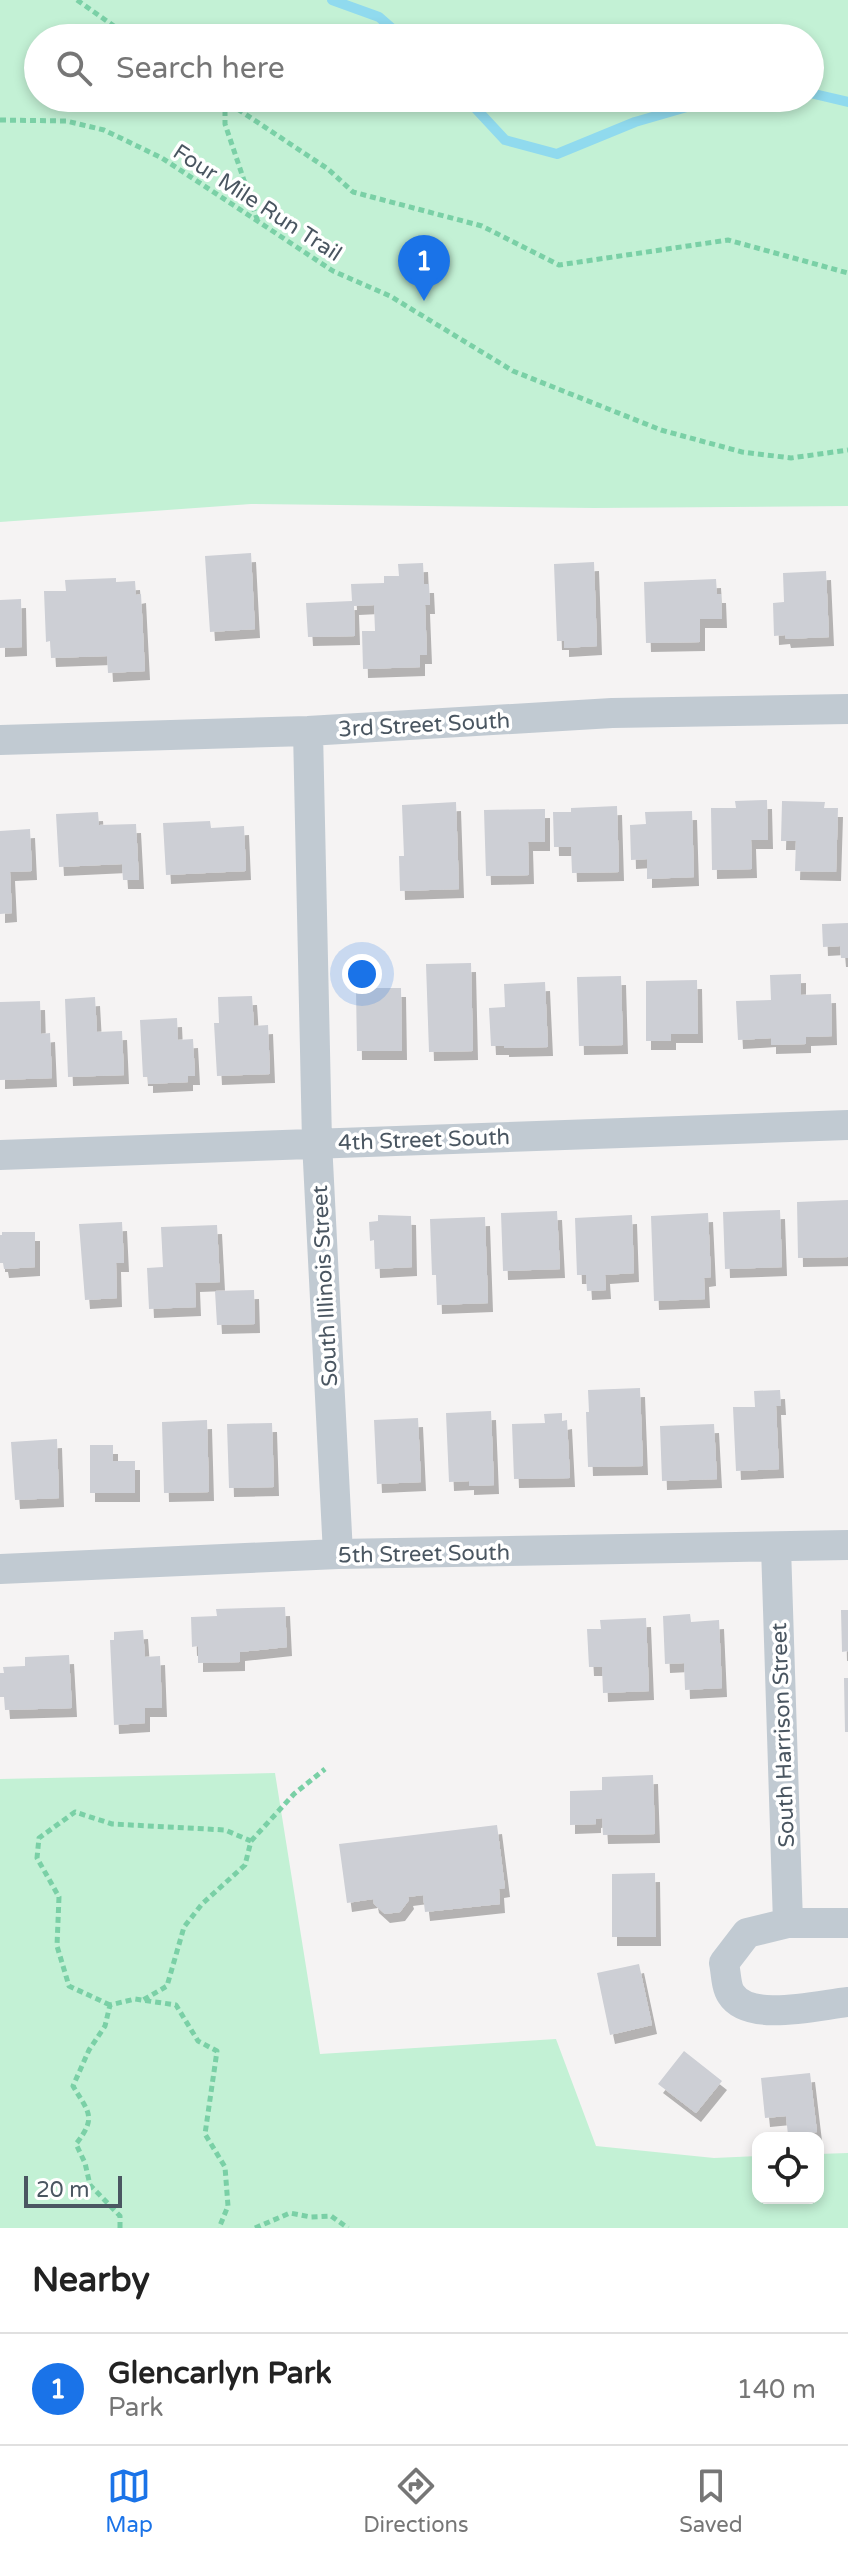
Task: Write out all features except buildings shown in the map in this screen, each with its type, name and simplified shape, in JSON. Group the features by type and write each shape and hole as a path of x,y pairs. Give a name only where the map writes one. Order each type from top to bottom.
{"street":[{"name":"3rd Street South","path":"0,740 308,731 612,713 848,709"},
{"name":"South Illinois Street","path":"308,731 317,1142 338,1554"},
{"name":"4th Street South","path":"0,1155 848,1125"},
{"name":"5th Street South","path":"0,1569 338,1554 848,1545"},
{"name":"South Harrison Street","path":"776,1547 788,1923"},
{"path":"848,1923 788,1923 747,1933 724,1963 730,1993 747,2009 769,2011 848,2002"}],"path":[{"path":"77,0 111,24"},
{"path":"224,112 225,124 259,223"},
{"path":"242,112 328,169 353,192 482,226 559,265 728,240 848,273"},
{"name":"Four Mile Run Trail","path":"0,120 66,121 104,130 162,158 333,271 390,296 513,371 661,430 742,452 791,458 848,450"},
{"path":"143,2000 167,1986 184,1927 202,1904 245,1865 251,1841 294,1794 325,1769"},
{"path":"219,2228 228,2206 225,2167 205,2134 217,2051 198,2041 176,2005 135,1999 110,2005 69,1986 57,1946 59,1897 37,1858 39,1838 75,1812 112,1824 225,1830 251,1841"},
{"path":"110,2005 105,2026 89,2050 73,2086 89,2113 88,2128 76,2144 90,2185 120,2216 120,2228"},
{"path":"255,2228 290,2213 311,2217 331,2216 348,2228"}],"green space":[{"path":"0,0 848,0 848,506 594,508 251,504 0,522"},
{"path":"275,1773 320,2054 556,2039 596,2146 714,2158 752,2156 752,2204 824,2204 824,2154 848,2153 848,2228 0,2228 0,1779"}],"waterway":[{"path":"332,0 379,17 387,24"},
{"path":"824,96 848,102"},
{"path":"479,112 505,140 557,154 635,122 670,112"}],"place":[{"name":"Glencarlyn Park","path":"424,301"}]}
